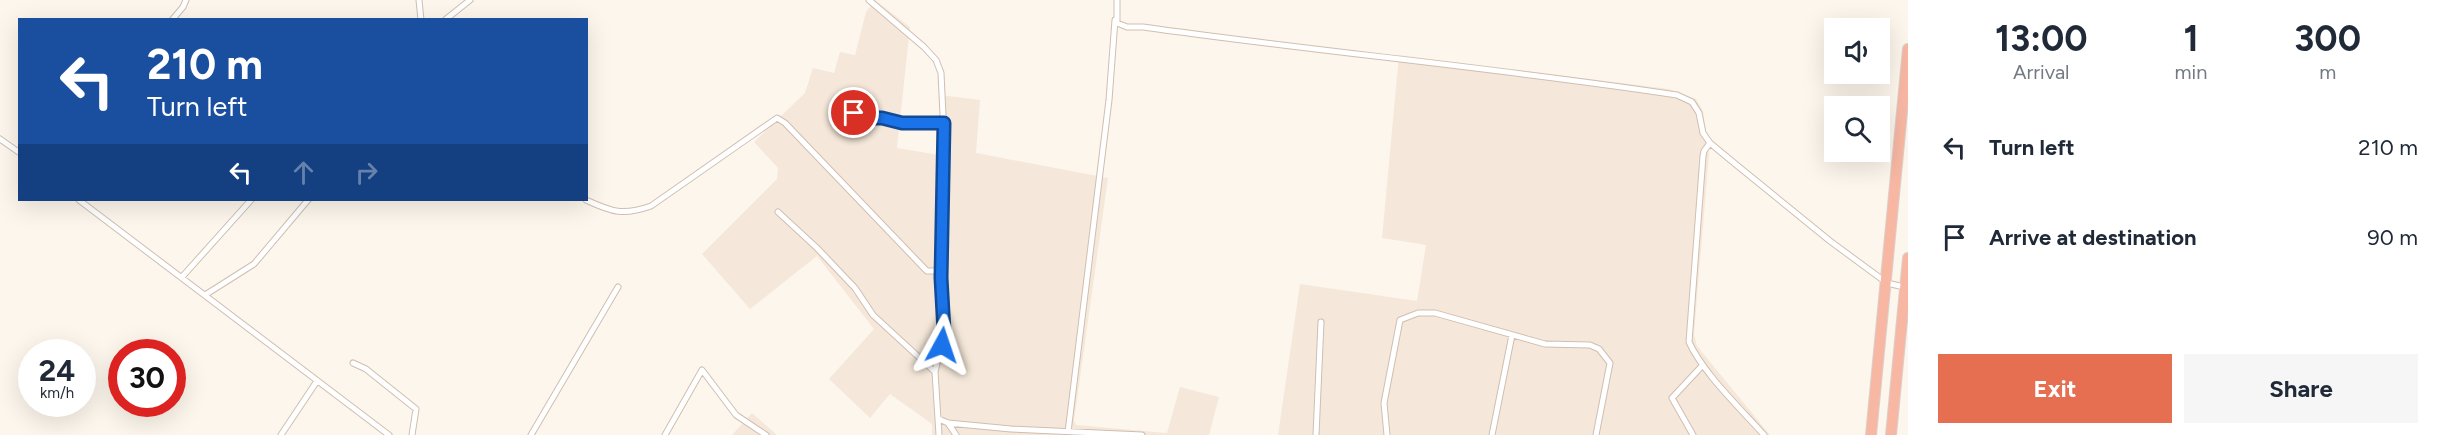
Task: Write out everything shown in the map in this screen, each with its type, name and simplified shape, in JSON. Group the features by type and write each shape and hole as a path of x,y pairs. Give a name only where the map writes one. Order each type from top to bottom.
{"highway":[{"path":"1871,435 1908,50"},
{"path":"1891,435 1908,258"}],"street":[{"path":"174,18 186,0"},
{"path":"419,0 421,18"},
{"path":"448,18 470,0"},
{"path":"869,0 936,60 943,91 941,271 944,331 935,372 939,435"},
{"path":"1068,432 1108,110 1117,0"},
{"path":"1115,18 1119,26 1505,71 1677,95 1692,102 1697,108 1703,134 1710,143 1830,241 1887,283 1906,288"},
{"path":"854,113 864,118 882,118 902,123 944,123"},
{"path":"588,201 610,212 635,212 651,206 777,118 785,123 927,271 941,271"},
{"path":"0,139 18,152"},
{"path":"1710,143 1703,156 1689,342 1697,357 1720,386 1764,435"},
{"path":"80,201 389,435"},
{"path":"182,277 250,201"},
{"path":"205,294 254,264 307,201"},
{"path":"778,212 855,288 873,315 935,372"},
{"path":"531,435 618,287"},
{"path":"1387,435 1384,403 1400,320 1418,313 1435,313 1545,344 1590,345 1606,356 1610,363 1596,435"},
{"path":"1316,435 1322,322"},
{"path":"1492,435 1512,335"},
{"path":"353,363 366,369 416,409 412,435"},
{"path":"1693,435 1672,399 1701,367"},
{"path":"665,435 702,370 736,415 766,435"},
{"path":"280,435 317,381"},
{"path":"939,419 948,423 1142,435"},
{"path":"948,423 956,435"}],"shaded area":[{"path":"875,0 910,27 897,148 939,155 940,95 980,100 976,153 1108,178 1074,421 1076,425 1167,433 1180,387 1219,397 1209,435 932,435 932,424 890,394 870,418 829,379 874,329 817,256 750,309 702,254 777,179 778,168 754,142 805,93 813,68 834,73 840,52 855,55 866,12"},
{"path":"1399,55 1669,89 1696,99 1703,111 1709,154 1694,334 1697,346 1770,435 1278,435 1300,284 1417,301 1426,245 1382,238"},
{"path":"752,413 777,435 732,435"}],"route":[{"path":"854,113 864,118 882,118 902,123 944,123 945,158 941,221 944,317 942,345"}]}
